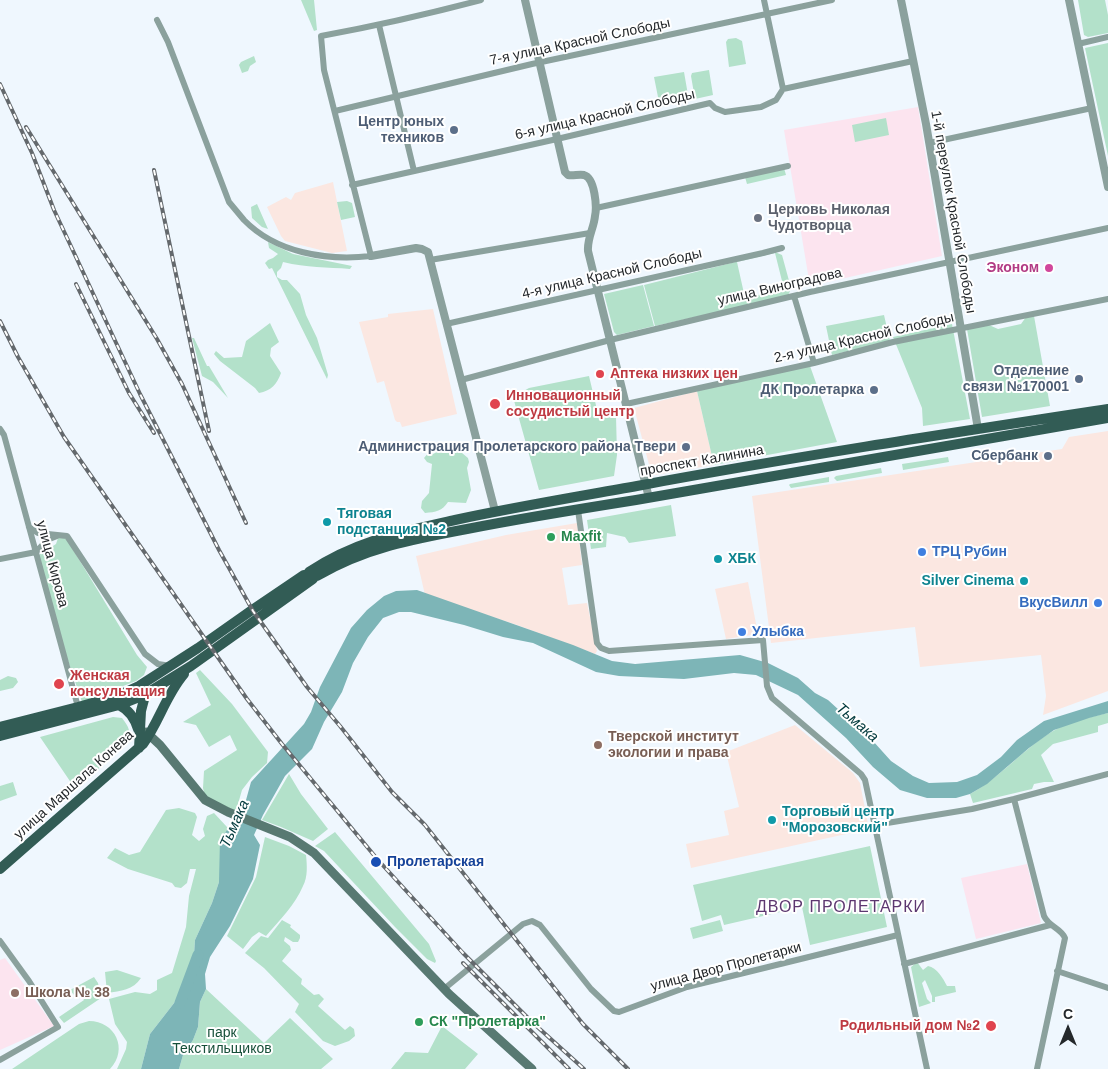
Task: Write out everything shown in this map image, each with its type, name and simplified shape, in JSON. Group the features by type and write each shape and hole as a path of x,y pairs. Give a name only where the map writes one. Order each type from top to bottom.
{"main road":[{"name":"проспект Калинина","path":"222,637 252,610 311,575 340,554 374,539 404,531 495,511 646,484 1108,408"},
{"name":"проспект Калинина","path":"311,575 379,548 408,540 489,524 744,482 1108,418"},
{"path":"975,440 978,429"},
{"path":"744,482 745,474 750,467"},
{"path":"578,510 579,502 584,495"},
{"path":"489,524 495,518 495,511"},
{"path":"0,727 78,707 122,693 156,676 222,637"},
{"path":"0,736 124,708 191,666 222,637"},
{"name":"улица Маршала Конева","path":"0,869 139,748 144,734 159,714 174,687 191,666"},
{"path":"144,734 140,716 144,695 156,676"},
{"path":"124,708 140,716"},
{"path":"124,708 144,734 160,745 202,797 228,812 290,838 319,858 444,989 532,1069"},
{"path":"159,714 160,745"},
{"path":"139,748 148,745 160,745"}],"street":[{"path":"371,256 324,70 321,36 379,25 395,19 481,0"},
{"path":"525,0 565,173 568,176 583,175 592,182 596,208 588,251 649,498"},
{"path":"764,0 783,89"},
{"name":"7-я улица Красной Слободы","path":"335,111 396,95 832,0"},
{"name":"1-й переулок Красной Слободы","path":"901,0 929,143 978,429"},
{"path":"1069,0 1108,187"},
{"path":"157,20 168,42 229,202 245,220 267,236 294,249 324,256 347,258 371,256 418,248 428,252 495,511"},
{"path":"379,25 414,171"},
{"path":"1078,44 1108,37"},
{"name":"6-я улица Красной Слободы","path":"352,185 710,103 715,108 725,112 761,107 776,100 783,89 913,61"},
{"path":"929,143 1092,108"},
{"path":"596,208 788,166"},
{"name":"улица Виноградова","path":"461,380 610,340 794,296 1108,228"},
{"path":"430,260 590,233"},
{"name":"4-я улица Красной Слободы","path":"446,324 763,254 782,248"},
{"path":"794,296 814,363"},
{"name":"2-я улица Красной Слободы","path":"626,404 814,363 893,342 1108,299"},
{"name":"улица Кирова","path":"0,429 4,435 78,707"},
{"path":"578,510 597,642 601,648 609,651 763,640 767,686 774,700 862,775 866,781 927,1069"},
{"path":"29,527 38,533 67,536"},
{"path":"0,559 36,552 50,538 67,536"},
{"path":"67,536 145,654 158,664 172,666"},
{"path":"875,825 972,809 1108,774"},
{"path":"1014,799 1044,916 1050,925 1061,932 1064,937 1036,1069"},
{"name":"улица Двор Пролетарки","path":"444,989 511,932 529,922 535,922 540,925 590,989 610,1008 619,1012 687,987 898,936"},
{"path":"904,964 1050,925"},
{"path":"0,941 29,981 58,1027 0,1060"},
{"path":"1057,971 1108,988"}],"shaded area":[{"path":"918,107 942,256 810,286 784,130"},
{"path":"333,182 347,251 332,253 285,241 267,207 286,197 291,200 295,193"},
{"path":"433,309 457,414 402,427 400,422 395,420 384,381 377,383 359,322 388,317 388,314"},
{"path":"697,391 714,465 655,475 651,472 634,408"},
{"path":"1108,431 1108,691 1043,715 1046,696 1041,655 920,667 915,627 771,643 752,496 1062,449 1069,437"},
{"path":"577,523 582,565 562,568 568,605 587,603 597,651 595,654 517,625 425,595 416,556 506,535"},
{"path":"748,582 758,634 726,639 715,589"},
{"path":"795,725 853,773 860,783 869,829 691,868 686,844 729,835 724,811 739,807 726,752"},
{"path":"1027,864 1041,923 976,939 961,878"},
{"name":"Школа № 38","path":"5,958 54,1026 0,1050 0,960"}],"green space":[{"path":"301,0 314,0 317,30 314,31"},
{"path":"1078,0 1105,0 1108,15 1108,33 1088,37 1084,35"},
{"path":"736,38 742,41 746,64 729,67 726,42 728,39"},
{"path":"1108,43 1108,156 1085,48"},
{"path":"254,56 256,62 250,66 248,71 242,73 239,65 241,62"},
{"path":"709,70 713,95 695,99 692,73"},
{"path":"684,72 688,95 685,96 686,101 660,107 654,77"},
{"path":"886,118 889,135 855,142 852,125"},
{"path":"784,168 786,175 747,184 745,177"},
{"path":"347,201 352,203 355,217 341,220 337,202"},
{"path":"257,204 268,229 262,227 252,218 251,207"},
{"path":"268,242 293,254 352,266 350,269 283,262 277,272 277,277 287,280 300,294 306,315 317,338 328,375 327,379 272,268 269,269 265,263 278,254 269,248"},
{"path":"775,252 782,255 791,288 788,296 655,326 644,285","holes":["775,253 784,289 745,298 737,262"]},
{"path":"643,285 654,326 617,335 614,332 604,294"},
{"path":"884,315 890,341 832,355 826,326"},
{"path":"1034,316 1050,406 982,417 967,329 989,325 998,329 1021,324 1026,317"},
{"path":"270,323 279,342 271,348 270,356 281,373 273,386 267,391 259,393 214,354 216,351 224,358 242,357 246,341"},
{"path":"952,324 970,419 923,426 922,408 893,337"},
{"path":"192,338 194,338 207,366 209,366 228,398 213,382 202,376"},
{"path":"810,366 837,442 714,465 697,391"},
{"path":"589,376 599,418 616,416 617,455 614,476 539,490 513,397 529,388"},
{"path":"451,449 462,453 468,458 467,468 471,490 466,503 448,502 438,511 425,513 421,508 422,501 429,493 432,464 424,458 429,452 433,454 441,450"},
{"path":"948,457 949,462 903,470 902,464"},
{"path":"881,468 882,473 837,481 834,478 836,476"},
{"path":"829,477 829,482 791,488 789,485 790,484"},
{"path":"671,505 676,536 629,543 625,537 607,533 606,547 591,549 587,520"},
{"path":"58,538 66,538 137,655 147,667 144,675 136,681 82,702 65,652 39,555 56,544"},
{"path":"200,670 232,704 268,752 267,763 242,790 236,811 205,797 203,788 204,771 237,750 230,735 209,747 196,725 183,722 211,705 196,673"},
{"path":"8,676 16,678 18,682 13,688 0,691 0,680"},
{"path":"1108,713 1108,723 1098,726 1098,732 1053,744 1041,755 1054,782 1034,784 1032,789 973,803 970,794 992,780 1042,738 1066,725"},
{"path":"113,717 122,718 128,727 129,736 126,743 76,790 40,737"},
{"path":"289,774 301,794 328,829 313,841 262,820"},
{"path":"13,782 17,795 0,801 0,786"},
{"path":"179,808 195,813 197,817 192,835 199,841 205,836 203,829 207,816 214,813 227,827 235,828 226,874 219,882 212,903 195,940 193,970 185,989 150,1034 141,1069 117,1069 127,1042 115,1024 109,999 135,992 150,994 157,990 157,980 172,973 186,927 189,896 196,869 190,869 187,883 181,888 175,887 172,883 128,869 107,858 115,848 129,855 140,852 166,810"},
{"path":"335,832 429,944 436,961 435,963 427,959 324,851 315,846"},
{"path":"265,837 306,855 306,879 300,893 291,906 266,936 259,932 252,937 243,949 227,936 256,877"},
{"path":"870,846 887,927 810,945 802,907 724,925 721,915 702,921 693,885"},
{"path":"282,920 291,925 290,927 300,935 300,938 298,942 293,942 285,937 284,941 290,946 291,950 282,961 302,979 301,984 314,995 319,994 324,999 318,1006 345,1030 350,1026 354,1029 355,1036 349,1041 335,1046 323,1041 295,1012 299,1004 264,968 245,953 261,936 268,938"},
{"path":"720,920 723,931 693,939 690,928"},
{"path":"917,962 923,970 928,966 937,971 947,986 955,986 956,992 935,997 935,1002 932,1002 932,996 925,980 922,983 927,999 931,1003 919,1007 911,967"},
{"path":"117,970 141,978 134,985 122,991 107,993 105,972"},
{"path":"94,977 98,983 101,998 64,1023 59,1017 84,1000 80,993 74,995 70,990"},
{"name":"парк Текстильщиков","path":"206,989 264,1043 290,1018 333,1059 321,1069 179,1069 183,1055 193,1040 198,1027 200,1002"},
{"path":"89,1021 98,1022 106,1026 116,1038 119,1045 118,1053 116,1061 110,1069 12,1069 79,1024"},
{"path":"442,1026 478,1054 465,1069 391,1069 405,1052 428,1053"}],"water":[{"path":"417,590 573,645 612,661 635,664 740,655 768,663 798,678 815,693 828,700 873,741 891,761 913,776 929,783 957,782 977,775 1001,757 1017,740 1044,721 1108,701 1108,713 1054,730 1029,748 987,784 970,794 956,798 927,798 900,790 873,767 846,738 798,695 756,675 734,673 684,679 619,676 596,672 533,643 503,637 411,612 399,612 383,618 368,637 353,663 342,692 324,722 312,749 285,776 263,815 254,835 260,845 253,879 230,926 210,957 205,974 206,989 200,1002 198,1027 193,1040 183,1055 179,1069 141,1069 150,1034 185,989 193,970 195,940 212,903 219,882 220,839 228,829 238,829 251,782 304,724 311,712 320,687 351,628 367,610 384,596 396,591"}],"waterway":[{"name":"Тьмака","path":"180,1003 198,955"}],"railway":[{"path":"0,84 32,153 54,210 140,394 219,550 253,611 307,687 392,792 425,825 583,1024 628,1069"},
{"path":"26,127 157,339 182,384 246,523"},
{"path":"154,170 209,431"},
{"path":"76,284 129,393 154,433"},
{"path":"0,321 18,357 64,437 247,699 282,744 378,860 463,953 532,1022 584,1069"},
{"path":"463,963 569,1069"}],"place":[{"name":"Центр юных техников","path":"454,130"},
{"name":"Церковь Николая Чудотворца","path":"758,218"},
{"name":"Эконом","path":"1049,268"},
{"name":"Аптека низких цен","path":"600,374"},
{"name":"Отделение связи №170001","path":"1079,379"},
{"name":"ДК Пролетарка","path":"874,390"},
{"name":"Инновационный сосудистый центр","path":"495,404"},
{"name":"Администрация Пролетарского района Твери","path":"686,447"},
{"name":"Сбербанк","path":"1048,456"},
{"name":"Тяговая подстанция №2","path":"327,522"},
{"name":"Maxfit","path":"551,537"},
{"name":"ТРЦ Рубин","path":"922,552"},
{"name":"ХБК","path":"718,559"},
{"name":"Silver Cinema","path":"1024,581"},
{"name":"ВкусВилл","path":"1098,603"},
{"name":"Улыбка","path":"742,632"},
{"name":"Женская консультация","path":"59,684"},
{"name":"Тверской институт экологии и права","path":"598,745"},
{"name":"Торговый центр \"Морозовский\"","path":"772,820"},
{"name":"Пролетарская","path":"376,862"},
{"name":"Школа № 38","path":"15,993"},
{"name":"СК \"Пролетарка\"","path":"419,1022"},
{"name":"Родильный дом №2","path":"991,1026"}],"district":[{"name":"ДВОР ПРОЛЕТАРКИ","path":"841,908"}]}
